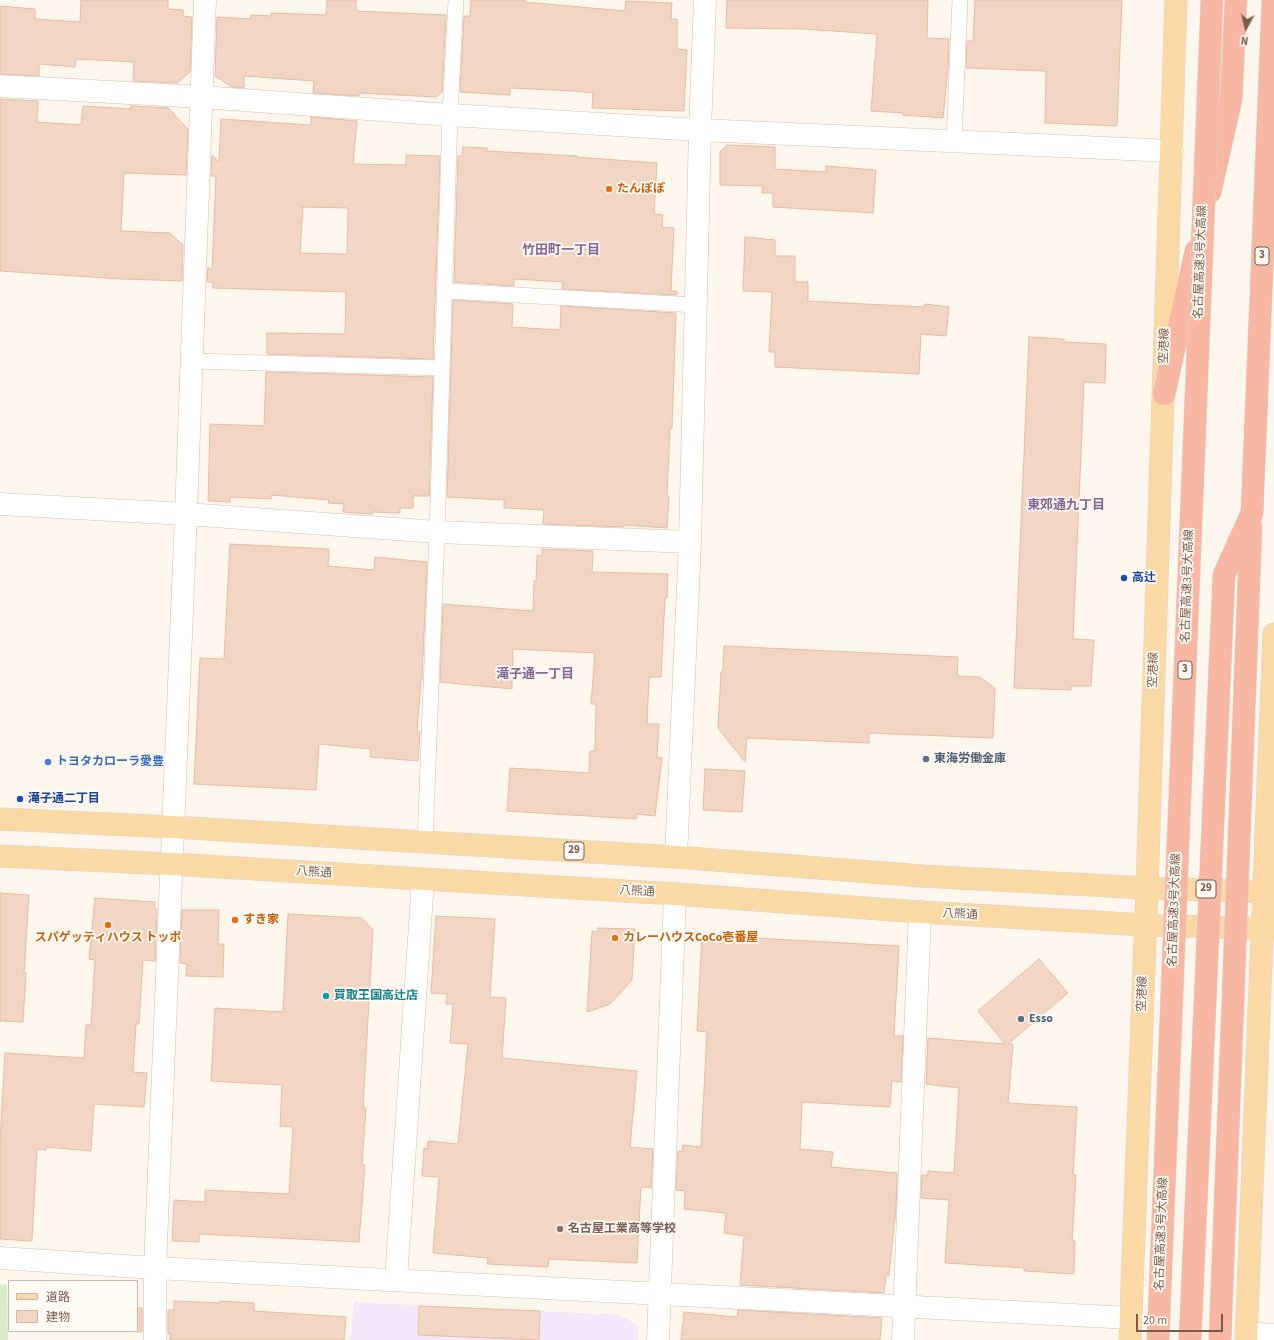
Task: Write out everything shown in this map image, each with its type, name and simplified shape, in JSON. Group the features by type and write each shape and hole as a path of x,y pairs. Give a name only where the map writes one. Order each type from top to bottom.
{"highway":[{"name":"名古屋高速3号大高線","path":"1158,1340 1212,0"},
{"path":"1164,394 1231,100 1236,0"},
{"name":"3","path":"1220,1340 1273,0"},
{"path":"1190,1340 1224,575 1252,513"}],"main road":[{"name":"空港線","path":"1130,1340 1146,925 1176,0"},
{"path":"1246,1337 1268,928 1274,634"},
{"name":"29","path":"0,819 173,827 676,858 922,876 1147,888 1269,891"},
{"name":"八熊通","path":"0,856 172,864 675,894 920,912 1146,925 1268,928"}],"street":[{"path":"155,1340 155,1268 186,514 205,0"},
{"path":"676,858 690,542 700,130 705,0"},
{"path":"0,86 202,97 450,115 700,130 1172,151"},
{"path":"0,504 186,514 437,532 690,542"},
{"path":"396,1280 423,880"},
{"path":"658,1340 675,894"},
{"path":"903,1340 920,912"},
{"path":"0,1258 155,1268 1131,1318"},
{"path":"1246,1337 1274,1334"}],"lane":[{"path":"425,843 437,532 450,115 456,0"},
{"path":"954,141 960,0"},
{"path":"445,291 696,305"},
{"path":"192,361 442,368"}],"shaded area":[{"path":"354,1302 621,1315 638,1326 638,1340 350,1340"}],"green space":[{"path":"0,1284 7,1285 8,1340 0,1340"}],"building":[{"path":"81,0 168,0 168,9 183,10 183,16 192,17 190,72 177,83 133,81 134,62 76,59 75,67 39,64 39,76 0,74 0,6 35,9 35,19 80,22"},
{"path":"327,0 356,0 356,11 446,15 442,92 436,97 359,93 359,96 313,93 314,81 244,76 244,88 232,87 215,76 217,17 251,19 251,15 271,16 271,13 326,15"},
{"path":"471,0 525,0 525,2 625,11 626,1 672,3 671,19 677,19 677,49 687,50 684,111 592,108 593,93 574,91 510,88 510,95 460,92 464,16 470,16"},
{"path":"727,0 928,0 927,38 949,39 943,118 871,111 877,34 803,29 726,28"},
{"path":"975,0 1122,0 1117,126 1045,123 1046,71 966,68 967,41 973,41"},
{"path":"0,99 38,101 37,122 81,125 83,106 131,109 131,106 168,108 188,129 186,175 124,173 121,231 170,233 183,245 182,281 122,279 0,271"},
{"path":"311,117 357,121 353,164 406,165 406,155 440,156 433,359 267,354 267,333 345,334 346,292 213,288 213,282 207,282 208,267 212,271 216,176 211,176 212,155 219,162 221,119 311,125","holes":["303,207 348,208 347,254 300,253"]},
{"path":"727,145 775,147 775,169 826,172 826,166 876,170 873,213 773,207 773,193 762,193 763,186 720,185 720,152"},
{"path":"463,147 487,148 487,151 577,156 657,163 654,214 663,215 662,227 674,228 671,291 677,291 677,295 562,289 563,282 514,279 514,286 454,282 458,156 462,156"},
{"path":"745,237 775,240 775,256 795,256 795,282 808,282 808,301 924,307 925,304 949,307 946,336 921,334 919,374 775,367 775,352 769,352 772,292 743,291"},
{"path":"453,300 513,304 512,327 560,330 561,306 676,313 672,428 670,428 667,496 669,497 667,528 624,525 624,527 543,524 544,510 504,508 504,500 447,497"},
{"path":"1029,337 1064,339 1064,342 1106,344 1105,383 1084,382 1073,639 1094,640 1091,686 1071,686 1071,690 1014,688"},
{"path":"266,372 433,377 429,496 413,496 413,508 400,508 400,513 373,512 372,514 343,512 344,504 328,503 329,500 271,495 271,499 230,497 230,502 208,501 210,424 264,426"},
{"path":"230,544 329,549 328,566 374,570 375,557 427,562 422,680 417,731 420,732 418,761 370,757 371,749 319,744 316,790 194,784 200,658 224,659"},
{"path":"542,549 593,551 592,572 668,574 667,598 665,598 661,677 649,677 647,724 659,724 657,757 662,758 655,816 637,814 636,819 507,811 510,768 589,773 590,751 595,751 596,704 591,704 595,653 513,649 512,689 440,682 443,604 533,611 537,555 542,556"},
{"path":"724,646 958,657 957,676 979,677 995,688 993,738 869,733 869,743 747,738 745,762 718,728"},
{"path":"705,769 745,771 742,812 703,810"},
{"path":"0,893 29,895 24,973 26,973 23,1022 0,1021"},
{"path":"95,898 155,902 155,909 157,909 155,961 143,960 139,1024 136,1024 133,1072 147,1073 144,1107 94,1104 91,1151 46,1147 46,1150 37,1149 32,1241 0,1239 0,1143 5,1053 84,1058 86,1025 91,1025 95,960 89,959"},
{"path":"182,910 219,910 218,944 224,944 223,977 186,976 187,964 180,963"},
{"path":"288,914 362,918 373,930 363,1108 366,1108 362,1165 365,1165 359,1242 199,1234 199,1242 172,1241 174,1200 205,1202 205,1190 289,1194 293,1127 280,1126 282,1085 211,1081 215,1008 283,1012"},
{"path":"436,916 495,919 490,997 506,998 502,1058 637,1071 630,1147 653,1149 651,1188 641,1187 637,1263 549,1259 548,1267 527,1266 487,1264 488,1258 433,1253 439,1177 422,1176 424,1148 427,1149 428,1141 458,1144 468,1044 450,1043 453,1004 446,1004 447,994 431,993"},
{"path":"598,928 635,929 632,980 610,1004 587,1012 592,931 598,932"},
{"path":"702,935 899,946 894,1036 903,1036 901,1082 892,1081 890,1107 802,1102 800,1149 833,1152 831,1167 897,1173 896,1209 889,1275 886,1275 884,1293 740,1285 744,1236 724,1233 726,1213 684,1209 685,1191 676,1190 678,1151 682,1152 683,1145 701,1147 707,1032 697,1031"},
{"path":"1039,959 1068,993 1008,1044 1013,1044 1008,1103 1077,1107 1073,1175 1076,1175 1072,1241 1075,1241 1074,1274 1024,1271 1024,1268 945,1263 949,1200 921,1198 922,1175 928,1175 928,1171 954,1173 959,1088 926,1084 928,1038 1005,1044 978,1011"},
{"path":"174,1301 254,1303 254,1311 346,1317 344,1340 170,1340 171,1334 168,1334 168,1310 174,1310"},
{"path":"419,1306 540,1311 539,1340 418,1335"},
{"path":"138,1308 142,1308 142,1332 138,1332"},
{"path":"738,1310 882,1318 880,1340 681,1340 684,1312 737,1317"}],"place":[{"name":"たんぽぽ","path":"609,189"},
{"name":"高辻","path":"1124,578"},
{"name":"東海労働金庫","path":"926,759"},
{"name":"トヨタカローラ愛豊","path":"48,762"},
{"name":"滝子通二丁目","path":"20,799"},
{"name":"すき家","path":"235,920"},
{"name":"スパゲッティハウス トッポ","path":"108,925"},
{"name":"カレーハウスCoCo壱番屋","path":"615,938"},
{"name":"買取王国高辻店","path":"326,996"},
{"name":"Esso","path":"1021,1019"},
{"name":"名古屋工業高等学校","path":"560,1229"}],"district":[{"name":"竹田町一丁目","path":"561,251"},
{"name":"東郊通九丁目","path":"1066,506"},
{"name":"滝子通一丁目","path":"535,675"}]}
